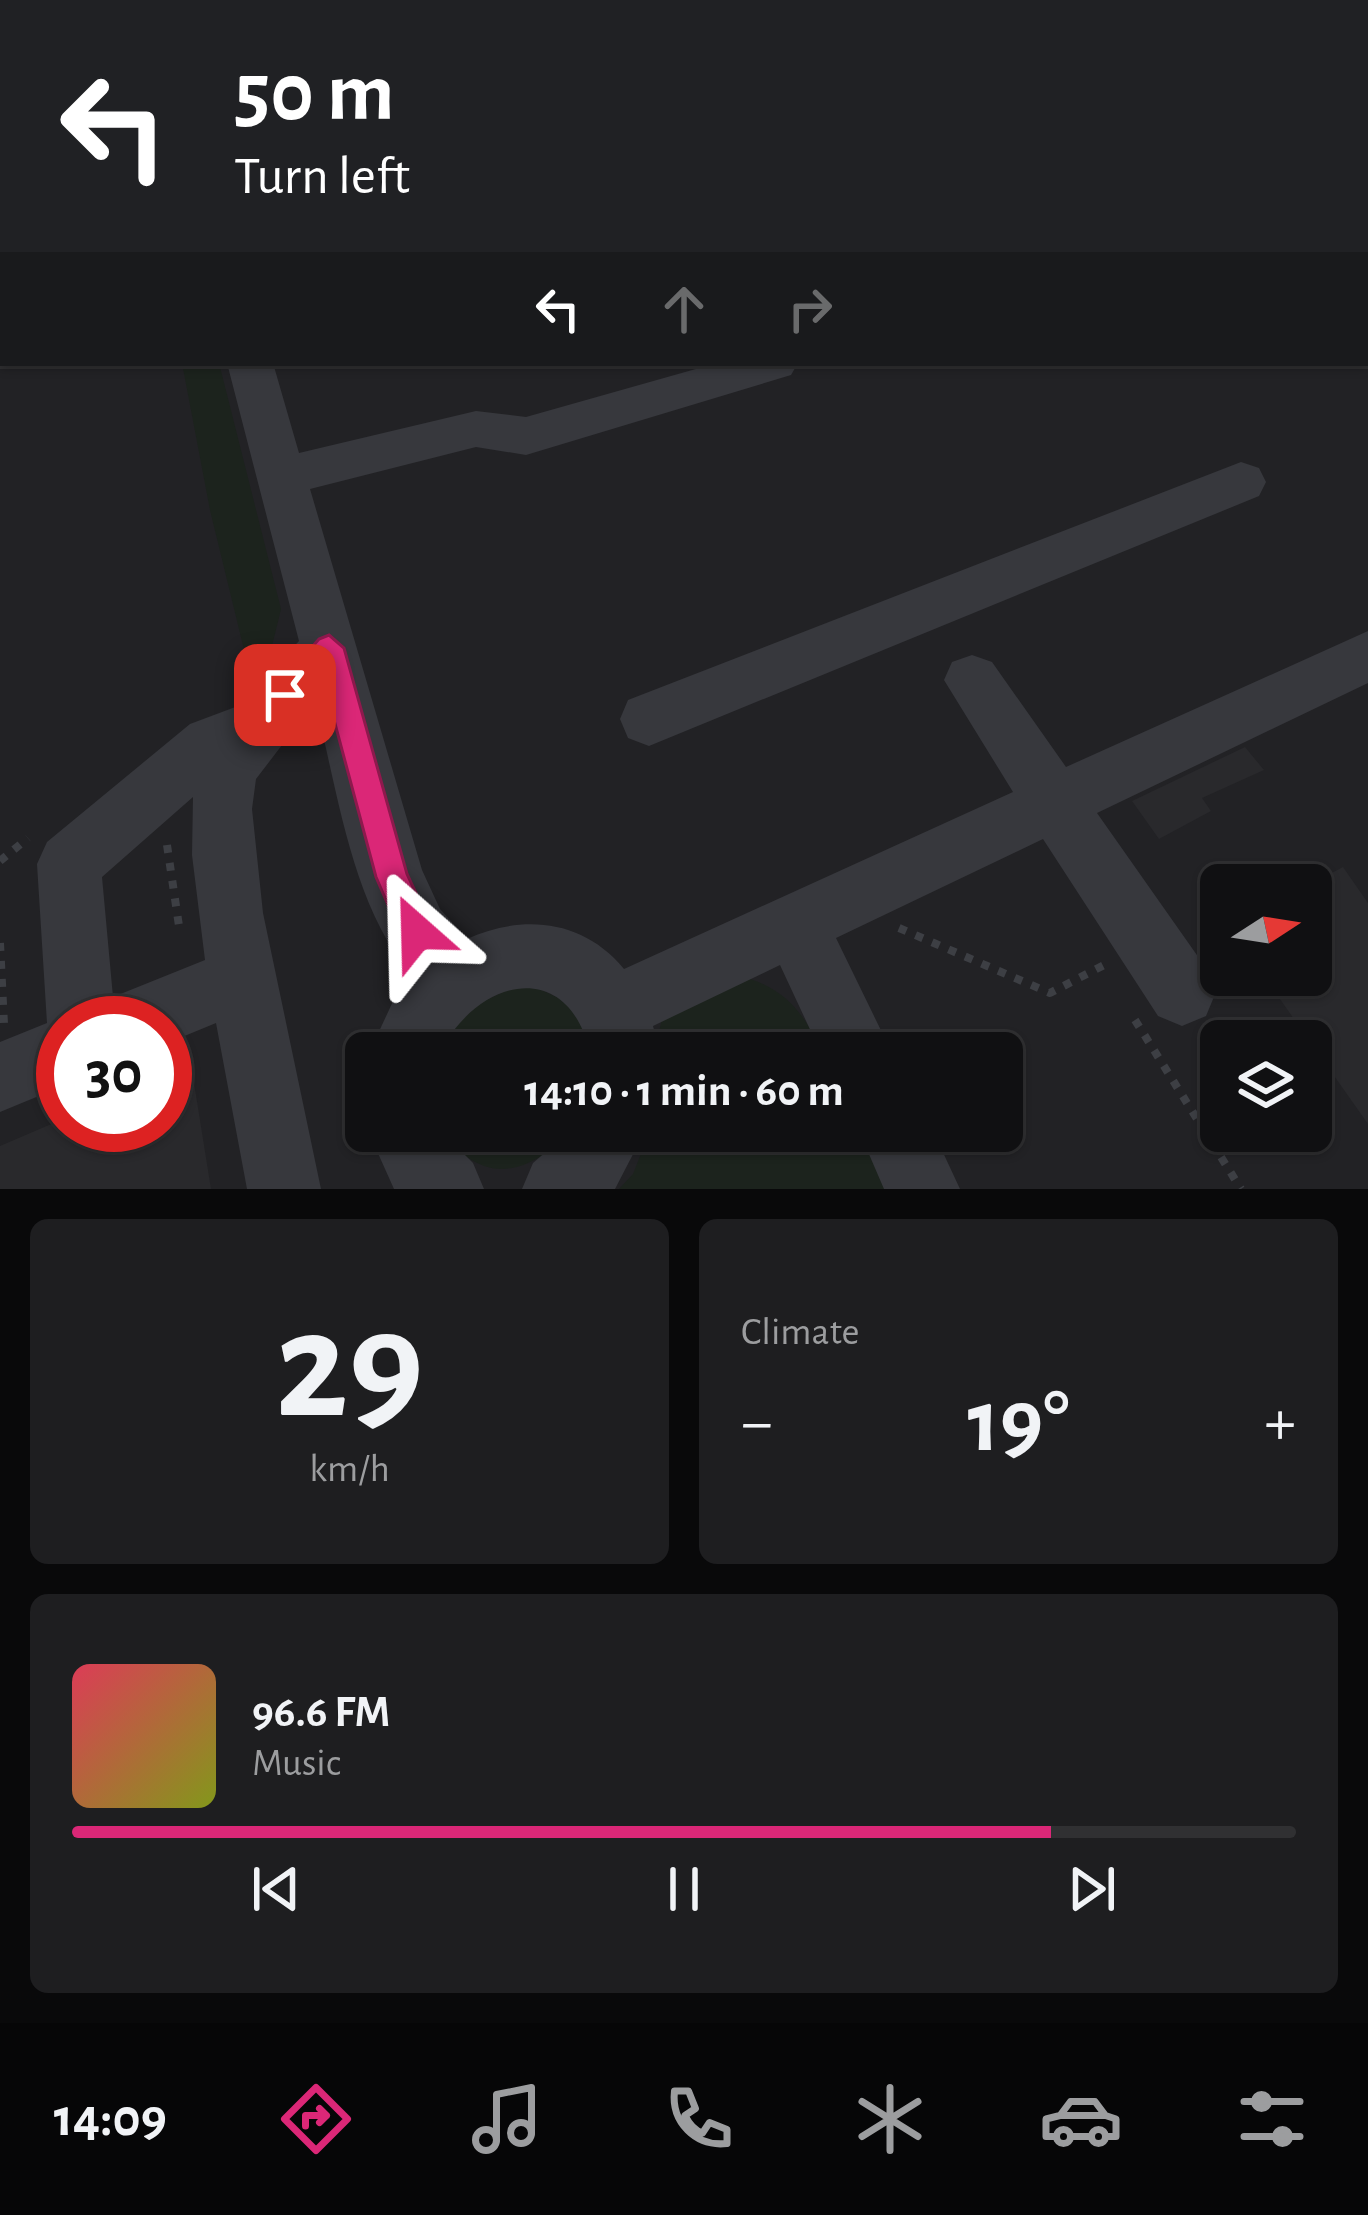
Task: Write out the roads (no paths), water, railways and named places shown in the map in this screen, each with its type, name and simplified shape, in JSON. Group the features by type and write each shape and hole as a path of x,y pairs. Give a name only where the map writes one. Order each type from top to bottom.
{"street":[{"path":"251,366 392,877 417,932 455,976"},
{"path":"283,477 476,429 526,436 765,366"},
{"path":"649,718 1241,482"},
{"path":"284,1189 221,855 224,782 256,726 329,648"},
{"path":"415,1032 432,998 455,976 499,956 543,956 583,974 619,1031 794,924 1368,656"},
{"path":"972,680 1053,804 1154,999"},
{"path":"79,996 69,864 211,743 256,726"},
{"path":"794,924 847,1032"},
{"path":"192,999 244,978"},
{"path":"559,1189 599,1152"},
{"path":"905,1152 923,1189"}]}
